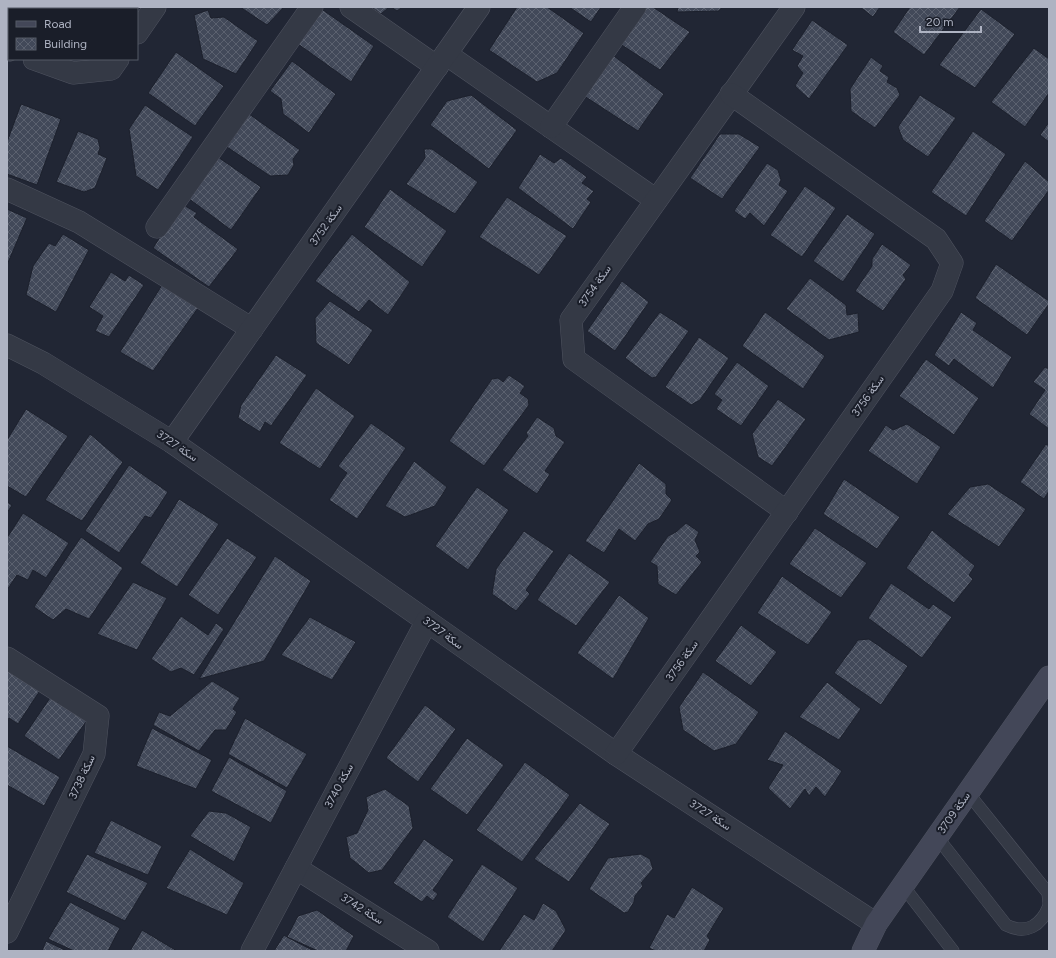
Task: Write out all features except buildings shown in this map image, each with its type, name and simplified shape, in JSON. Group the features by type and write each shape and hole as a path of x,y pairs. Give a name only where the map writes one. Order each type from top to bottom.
{"street":[{"path":"138,32 156,7"},
{"path":"157,227 312,7"},
{"path":"351,7 551,127 656,200"},
{"name":"سكة 3752","path":"172,442 479,7"},
{"path":"551,127 635,7"},
{"name":"سكة 3754","path":"787,512 574,359 571,320 794,7"},
{"path":"37,60 73,74 110,69 117,60"},
{"name":"سكة 3756","path":"616,754 942,291 952,263 936,239 731,94"},
{"path":"7,189 79,222 252,329"},
{"name":"سكة 3727","path":"7,345 43,363 172,442 616,754 876,924"},
{"name":"سكة 3740","path":"252,951 427,621"},
{"name":"سكة 3738","path":"7,658 98,716 94,754 7,932"},
{"name":"سكة 3709","path":"866,949 876,924 1049,677"},
{"name":"سكة 3742","path":"296,868 428,951"}],"lane":[{"path":"937,837 1006,925 1016,930 1031,928 1045,916 1049,905 1048,893 968,793"},
{"path":"903,886 954,951"}]}
